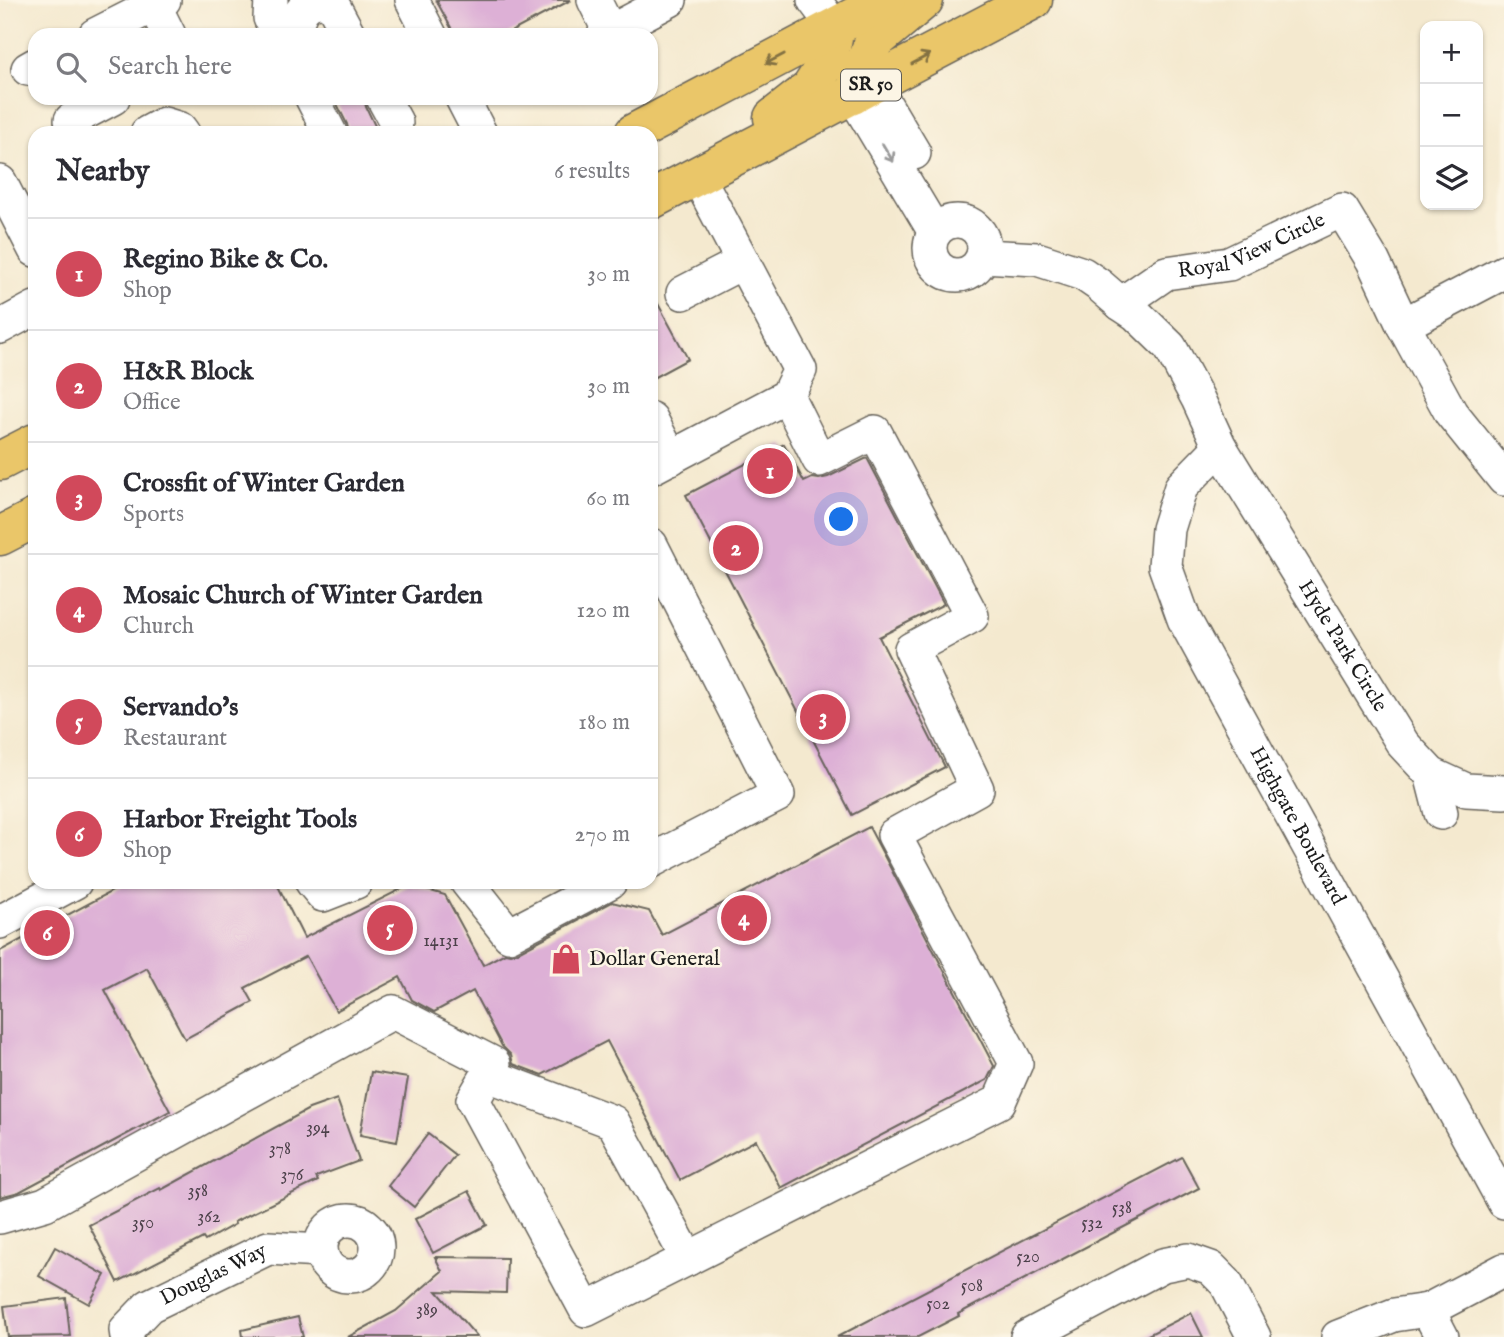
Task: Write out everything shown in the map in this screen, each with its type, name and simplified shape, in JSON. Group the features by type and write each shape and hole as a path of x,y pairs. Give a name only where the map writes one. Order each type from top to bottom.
{"highway":[{"path":"645,126 825,14 886,0"},
{"path":"863,89 866,60 874,42 924,0"},
{"name":"SR 50","path":"658,196 1033,0"},
{"path":"703,173 810,89 828,61 825,14"},
{"path":"0,461 28,447"},
{"path":"0,537 28,522"}],"street":[{"path":"346,0 361,28"},
{"path":"412,0 426,28"},
{"path":"594,0 621,21 670,0"},
{"path":"273,1 270,18 275,28"},
{"path":"296,28 300,12 309,4 321,1 333,5 345,28"},
{"path":"109,28 159,3 167,28"},
{"path":"863,89 945,227"},
{"path":"69,117 97,105"},
{"path":"316,105 326,126"},
{"path":"327,105 337,126"},
{"path":"387,105 396,126"},
{"path":"403,105 411,121 411,126"},
{"path":"466,105 477,126"},
{"path":"481,126 489,105"},
{"path":"661,463 787,397 800,370 743,262 703,173"},
{"path":"0,183 19,233"},
{"name":"Royal View Circle","path":"1121,304 1166,273 1229,264 1342,211 1373,261 1403,325 1451,414 1504,479"},
{"path":"963,222 978,231 984,248 983,257 972,271 954,275 937,267 932,259 931,241 945,227 963,222"},
{"name":"Hyde Park Circle","path":"983,257 1037,259 1083,274 1121,304 1159,369 1185,406 1220,447 1404,744 1431,774 1466,790 1504,792"},
{"path":"682,293 743,262"},
{"path":"1403,325 1504,272"},
{"path":"0,327 28,313"},
{"path":"0,1217 45,1204 393,1012 494,1064 473,1100 586,1310 999,1102 1016,1063 894,835 976,789 911,649 972,616 875,432 819,460 787,397"},
{"name":"Highgate Boulevard","path":"1220,447 1181,487 1168,529 1165,566 1184,620 1504,1202"},
{"path":"658,559 778,795 658,857"},
{"path":"1431,774 1441,813"},
{"path":"0,922 62,889"},
{"path":"318,889 323,895 338,889"},
{"path":"473,889 509,935 597,889"},
{"path":"488,1075 613,1122 688,1259"},
{"name":"Douglas Way","path":"127,1337 126,1330 149,1306 268,1248 321,1251"},
{"path":"1027,1337 1163,1265 1188,1260 1211,1268 1226,1283 1254,1337"},
{"path":"1338,1337 1394,1315 1435,1323 1504,1270"}],"building":[{"path":"436,0 571,0 518,28 451,28"},
{"path":"338,105 366,105 375,126 347,126"},
{"path":"658,304 688,359 658,375"},
{"path":"784,444 804,482 812,478 828,477 867,458 944,604 879,637 945,767 852,815 686,495"},
{"path":"869,827 994,1066 987,1080 781,1188 756,1140 680,1180 607,1041 542,1075 513,1064 511,1055 502,1046 473,991 434,1012 412,1000 400,977 336,1011 306,956 245,988 253,1002 185,1039 147,968 105,990 170,1111 19,1192 0,1197 0,951 116,889 280,889 304,938 401,889 423,889 445,895 483,965 505,953 518,952 612,902 649,911 662,935"},
{"path":"371,1072 408,1078 397,1142 360,1135"},
{"path":"337,1099 359,1161 316,1177 318,1181 234,1222 235,1224 205,1241 203,1238 118,1282 89,1225 160,1188 161,1190 309,1109"},
{"path":"428,1134 455,1155 414,1207 388,1186"},
{"path":"1182,1157 1199,1188 958,1314 959,1316 918,1337 837,1337"},
{"path":"469,1191 487,1225 433,1253 415,1219"},
{"path":"55,1247 105,1275 89,1304 39,1276"},
{"path":"435,1257 507,1258 506,1293 437,1291 477,1337 348,1337 396,1311 442,1271"},
{"path":"66,1298 70,1336 8,1337 4,1306"},
{"path":"1191,1313 1203,1337 1144,1337"},
{"path":"298,1317 303,1337 243,1337 242,1330"}],"place":[{"name":"Regino Bike & Co.","path":"770,471"},
{"name":"H&R Block","path":"736,548"},
{"name":"Crossfit of Winter Garden","path":"823,717"},
{"name":"Mosaic Church of Winter Garden","path":"744,918"},
{"name":"Servando's","path":"390,928"},
{"name":"Harbor Freight Tools","path":"47,933"},
{"name":"Dollar General","path":"566,959"}]}
